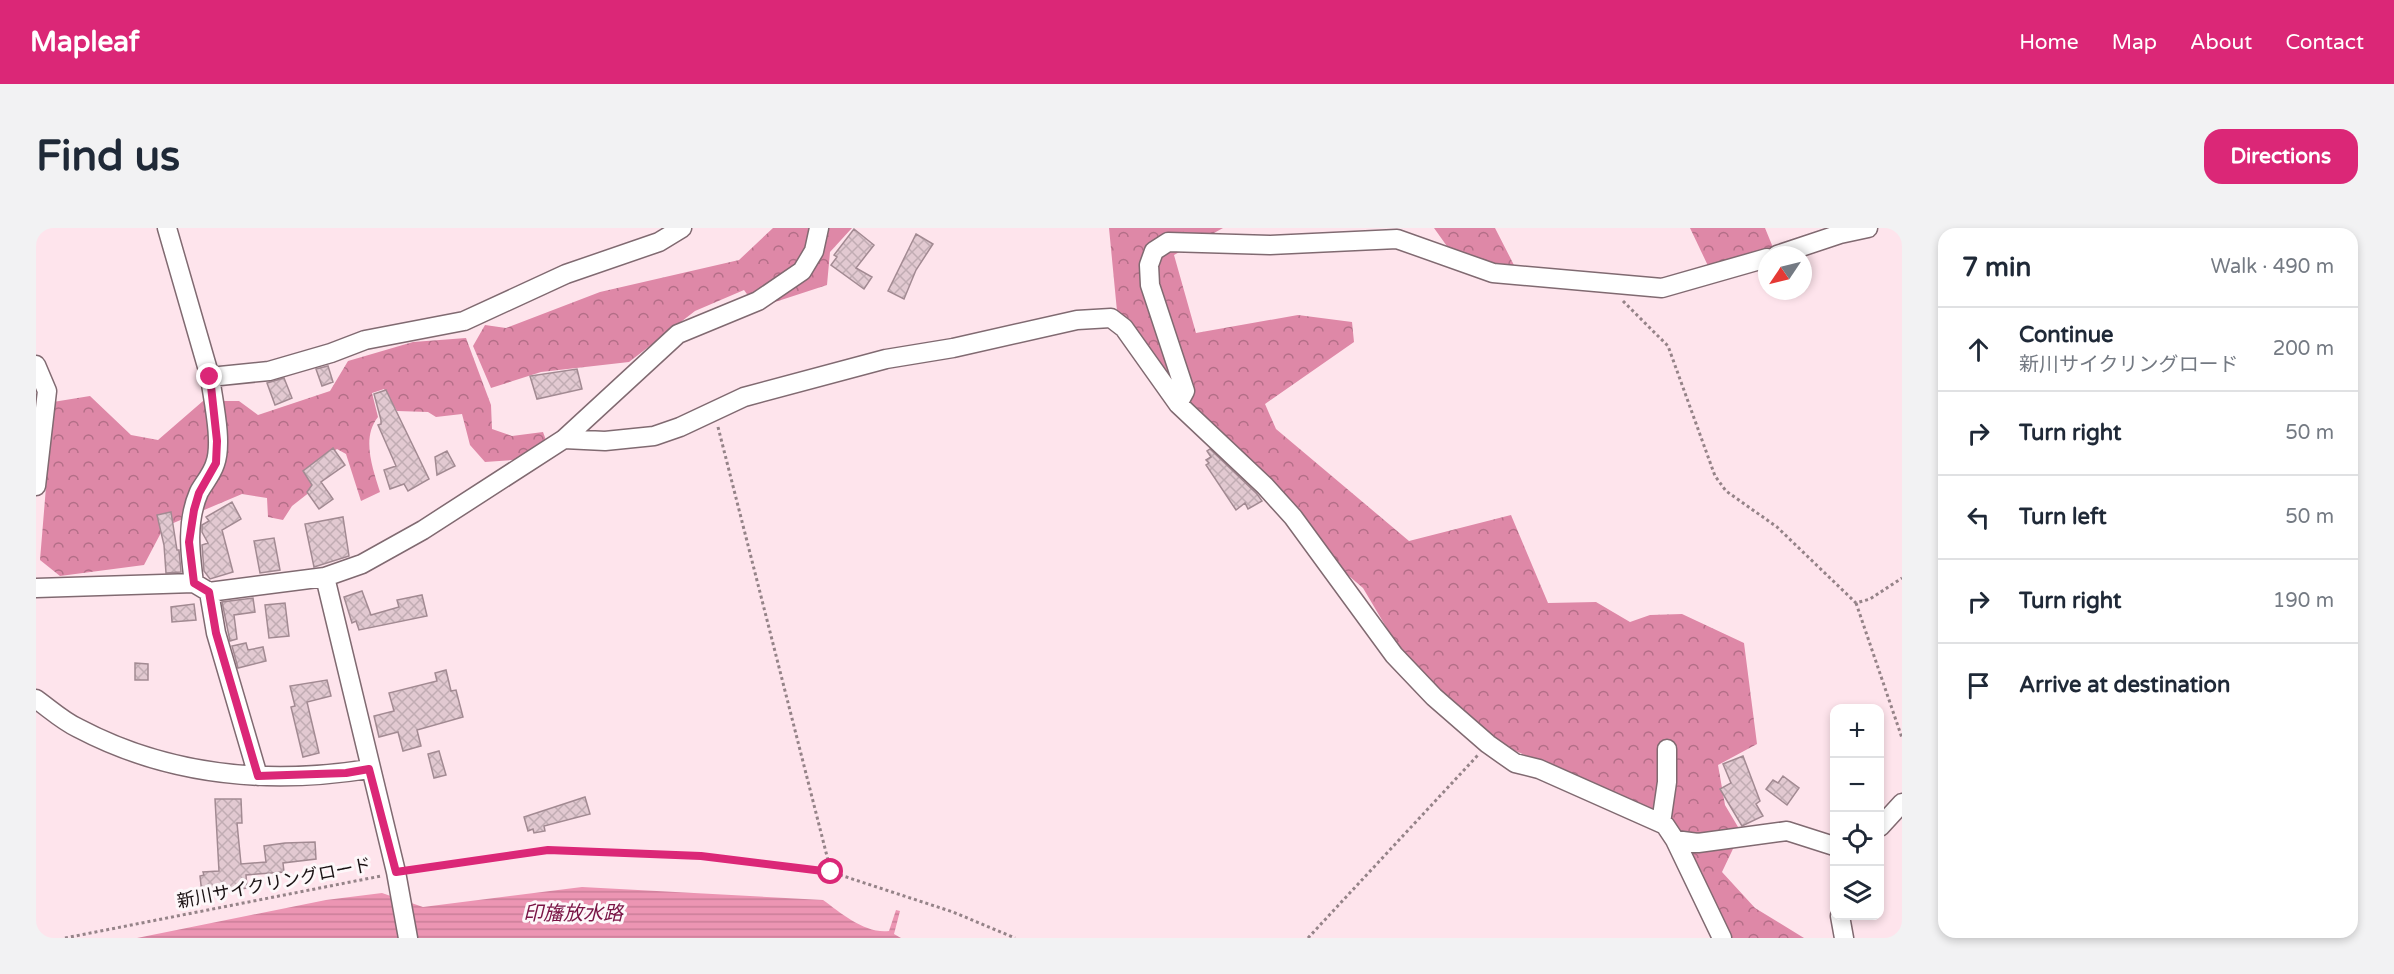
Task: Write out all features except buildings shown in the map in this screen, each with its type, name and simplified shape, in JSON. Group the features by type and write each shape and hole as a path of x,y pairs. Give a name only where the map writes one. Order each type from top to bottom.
{"street":[{"path":"167,228 210,377 217,441 216,463 199,493 189,542 258,776"},
{"path":"210,377 269,371 331,353 365,340 464,321 566,274 659,242 682,228"},
{"path":"36,588 202,587 325,577 356,567 423,530 564,439 678,334 758,301 802,272 814,251 819,228"},
{"path":"1804,246 1840,234 1868,228"},
{"path":"1178,404 1185,391 1150,285 1149,265 1154,251 1168,242 1270,245 1397,238 1493,273 1662,288 1758,261"},
{"path":"564,439 615,441 654,436 680,427 713,409 744,397 886,359 953,348 1098,317 1111,318 1124,328 1178,404 1265,486 1293,517 1394,655 1434,697 1488,744 1515,763 1550,773 1665,825 1676,840 1722,938"},
{"path":"36,365 47,391 36,486"},
{"path":"325,577 363,730 369,769 396,872 408,938"},
{"path":"36,699 75,727 126,751 196,771 258,776 346,773 369,769"},
{"path":"1661,823 1667,782 1667,749"},
{"path":"1884,823 1902,803"},
{"path":"1676,840 1698,843 1787,831 1830,845"},
{"path":"1841,920 1844,938"}],"path":[{"path":"1612,284 1616,294 1668,346 1719,483 1777,526 1856,603 1902,738"},
{"path":"713,409 831,872"},
{"path":"1856,603 1870,599 1902,578"},
{"path":"1308,938 1488,744"},
{"name":"新川サイクリングロード","path":"65,938 396,872 548,850 701,856 831,872 953,912 1015,938"}],"green space":[{"path":"773,228 852,228 830,252 827,285 757,308 744,290 695,311 629,362 541,372 491,388 473,346 485,325 506,328 600,292 739,260"},
{"path":"1109,228 1223,228 1174,255 1196,333 1298,315 1352,322 1354,342 1265,404 1276,429 1409,541 1511,515 1548,603 1596,602 1630,622 1650,615 1682,614 1744,643 1757,744 1718,765 1725,805 1741,832 1722,872 1755,908 1804,938 1731,938 1668,817 1511,749 1424,675 1395,642 1363,588 1342,570 1206,424 1176,387 1142,336 1117,311"},
{"path":"1434,228 1495,228 1516,269 1496,267 1449,249"},
{"path":"1690,228 1765,228 1772,246 1758,246 1758,255 1710,270"},
{"path":"466,338 491,405 492,429 512,436 543,432 547,443 525,459 485,462 470,445 462,414 436,417 428,412 397,411 384,389 372,393 378,417 370,434 369,444 380,492 361,501 346,454 337,449 305,469 315,488 292,506 283,520 268,517 267,498 242,494 164,527 144,565 60,576 40,560 53,402 90,396 131,435 158,440 203,401 239,401 258,415 330,391 348,361 413,342"}],"water":[{"name":"印旛放水路","path":"582,887 823,900 854,922 880,931 889,931 896,910 900,911 894,934 901,938 137,938 326,900 382,893 423,907"}],"route":[{"path":"210,377 217,441 216,463 199,493 189,542 194,583 209,592 216,633 258,776 346,773 369,769 396,872 548,850 701,856 831,872"}]}
